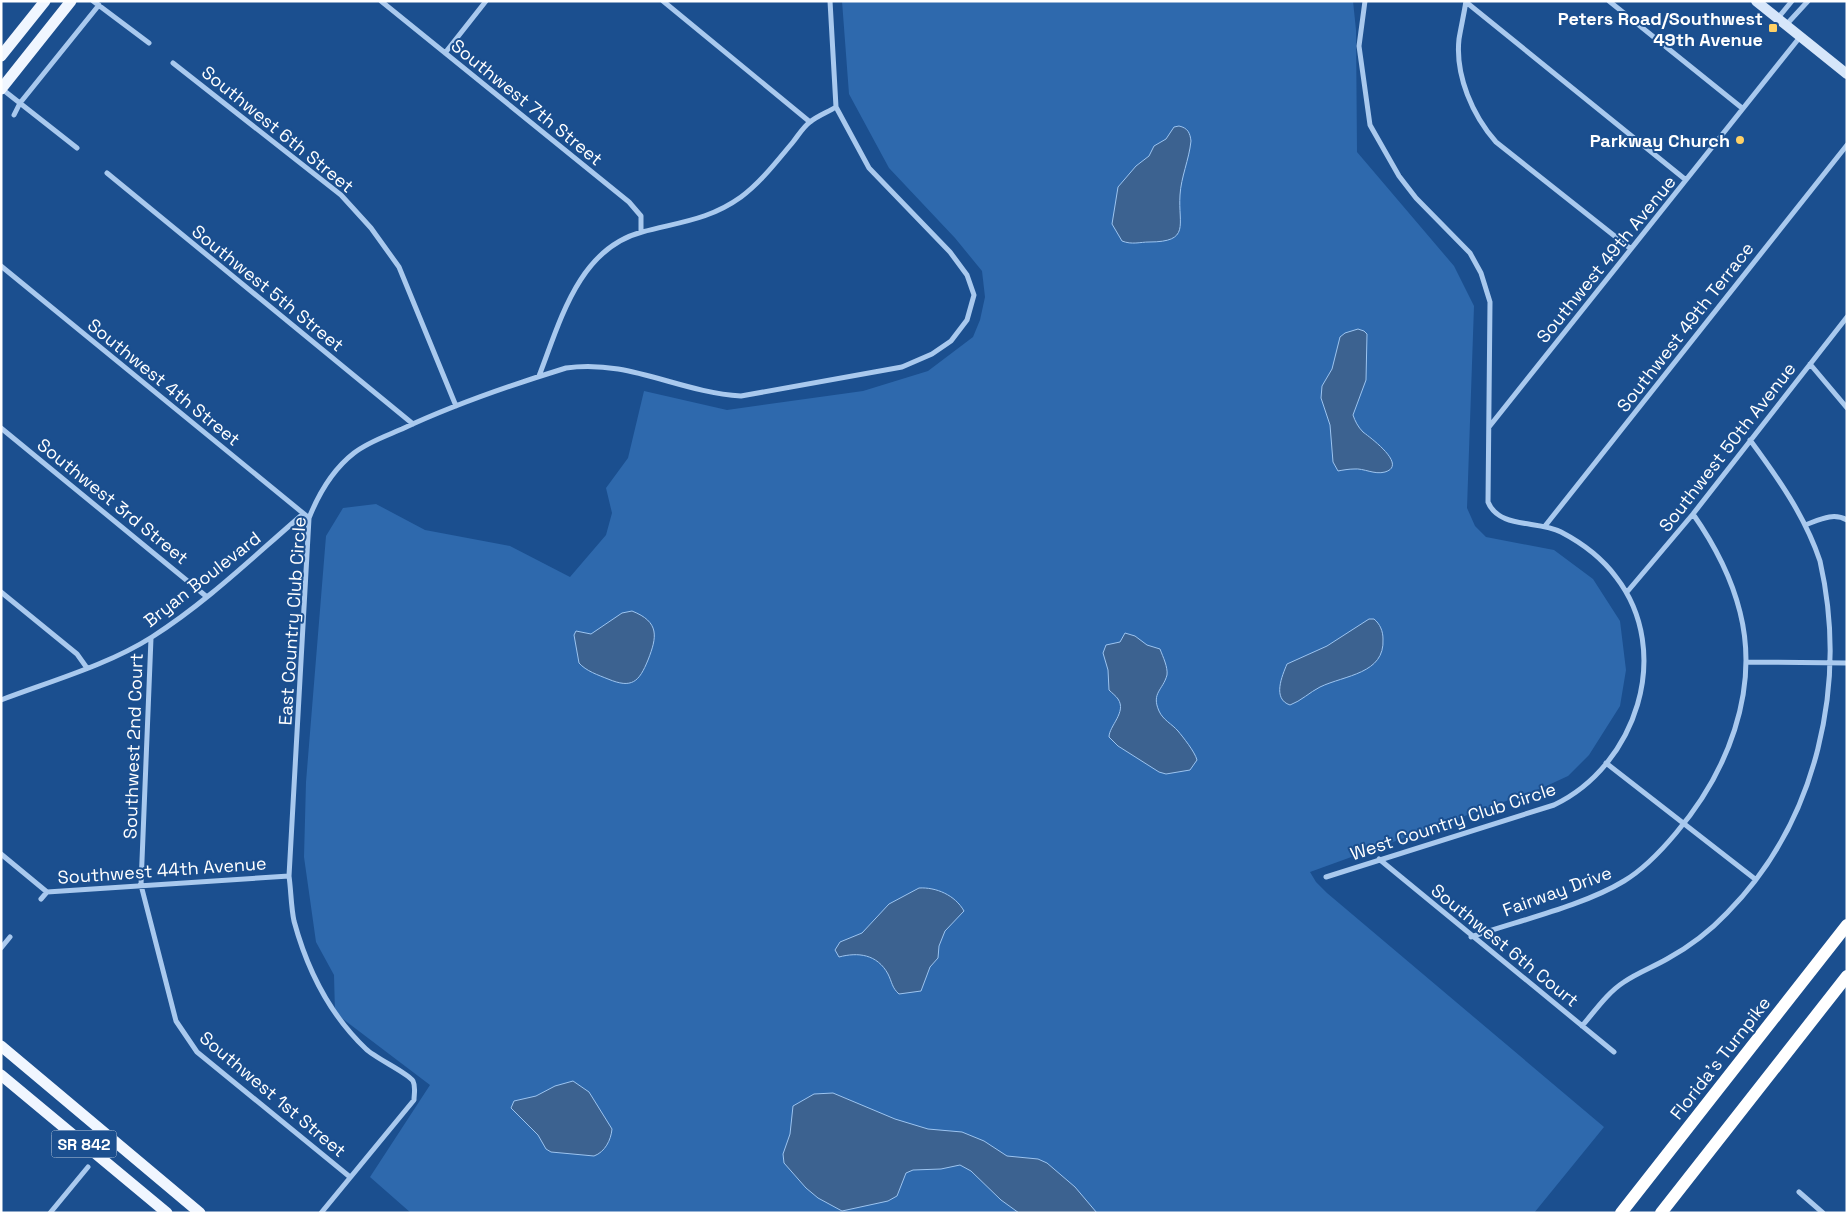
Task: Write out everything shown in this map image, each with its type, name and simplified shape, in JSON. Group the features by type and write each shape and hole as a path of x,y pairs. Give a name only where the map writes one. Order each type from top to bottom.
{"highway":[{"name":"Florida's Turnpike","path":"1621,1213 1847,925"},
{"path":"1661,1213 1847,976"}],"main road":[{"path":"1,56 45,1"},
{"path":"1,89 71,1"},
{"path":"1756,1 1847,74"},
{"name":"SR 842","path":"1,1046 200,1213"},
{"path":"1,1058 19,1062"},
{"name":"SR 842","path":"1,1075 167,1213"}],"street":[{"path":"93,1 149,43"},
{"name":"Southwest 7th Street","path":"381,1 628,202 640,216 641,232"},
{"path":"445,53 486,1"},
{"path":"663,1 810,122"},
{"name":"East Country Club Circle","path":"350,1177 414,1100 415,1089 412,1080 366,1050 322,995 308,963 294,920 289,876 309,518 318,497 335,471 348,459 374,442 456,406 566,368 585,365 611,366 690,388 717,394 741,396 902,367 932,354 951,341 967,320 974,295 967,275 950,252 869,168 836,107 830,1"},
{"name":"West Country Club Circle","path":"1326,877 1554,805 1571,796 1586,785 1606,763 1629,730 1642,692 1645,653 1639,619 1627,592 1598,557 1580,542 1545,526 1497,517 1491,512 1488,502 1490,302 1481,273 1470,253 1416,198 1398,176 1370,125 1359,46 1365,1"},
{"path":"1609,1 1742,108"},
{"path":"1782,22 1792,1"},
{"path":"1782,22 1808,1"},
{"path":"1631,249 1496,142 1484,128 1474,109 1462,77 1459,41 1466,2 1686,180"},
{"path":"14,115 20,103 99,5"},
{"name":"Southwest 49th Avenue","path":"1489,428 1800,36"},
{"name":"Southwest 6th Street","path":"173,62 341,195 371,228 399,267 456,406"},
{"path":"1,89 77,148"},
{"path":"540,376 576,287 589,266 622,240 641,232 713,215 742,197 767,174 810,122 836,107"},
{"name":"Southwest 49th Terrace","path":"1545,526 1847,145"},
{"name":"Southwest 5th Street","path":"107,173 412,424"},
{"name":"Southwest 4th Street","path":"1,266 309,518"},
{"name":"Southwest 50th Avenue","path":"1627,592 1693,514 1847,317"},
{"path":"1810,364 1847,408"},
{"name":"Southwest 3rd Street","path":"1,428 207,597"},
{"path":"1582,1026 1610,993 1624,982 1690,945 1727,913 1788,835 1815,774 1831,716 1835,663 1830,603 1820,562 1805,525 1782,484 1750,440"},
{"name":"Bryan Boulevard","path":"1,700 87,668 151,638 207,597 303,514"},
{"name":"Fairway Drive","path":"1471,937 1593,896 1624,881 1647,864 1684,824 1704,798 1729,750 1739,715 1746,662 1741,612 1716,547 1693,514"},
{"path":"1805,525 1830,516 1841,517 1847,520"},
{"path":"1,592 77,654 87,668"},
{"name":"Southwest 2nd Court","path":"141,885 151,638"},
{"path":"1746,662 1847,663"},
{"path":"1606,763 1755,879"},
{"path":"1,854 47,892"},
{"name":"Southwest 6th Court","path":"1379,859 1471,937 1614,1052"},
{"name":"Southwest 44th Avenue","path":"41,899 47,892 289,876"},
{"name":"Southwest 1st Street","path":"141,885 168,998 176,1022 186,1038 197,1052 350,1177"},
{"path":"1,948 10,937"},
{"path":"50,1213 88,1167"},
{"path":"321,1213 350,1177"},
{"path":"1799,1192 1824,1213"}],"shaded area":[{"path":"842,1 1353,1 1356,30 1357,152 1454,266 1474,306 1467,508 1475,526 1486,537 1554,550 1593,579 1620,621 1626,670 1620,706 1589,755 1568,776 1542,788 1310,872 1316,882 1327,893 1604,1127 1534,1213 411,1213 370,1177 430,1085 335,1013 334,975 316,942 304,857 306,782 326,536 343,508 376,504 425,530 510,546 570,577 606,535 612,513 606,488 628,458 644,391 727,410 863,391 928,371 973,337 980,320 985,297 982,271 955,238 889,168 849,94"},
{"path":"1179,126 1188,131 1191,141 1181,188 1180,230 1171,239 1162,241 1133,243 1122,241 1112,224 1118,187 1136,166 1149,156 1154,146 1166,139 1174,127"},
{"path":"1358,329 1367,334 1366,380 1353,415 1361,430 1390,457 1391,468 1385,472 1377,473 1358,469 1338,471 1333,462 1330,425 1321,398 1322,386 1332,369 1340,337 1345,333"},
{"path":"632,611 648,620 654,631 651,652 645,668 638,678 634,682 629,683 616,682 582,666 579,663 574,635 576,631 591,634 622,613"},
{"path":"1369,619 1376,621 1382,633 1382,651 1378,660 1362,672 1320,687 1290,705 1284,702 1281,698 1280,687 1287,664 1327,646"},
{"path":"1125,633 1135,636 1147,645 1160,649 1166,665 1167,675 1158,692 1157,705 1161,714 1178,731 1196,757 1197,760 1190,770 1166,774 1159,772 1118,746 1109,737 1119,714 1120,704 1109,690 1108,670 1103,653 1106,645 1120,642"},
{"path":"919,888 932,889 950,896 964,911 945,931 939,946 938,958 930,967 921,991 899,994 893,987 884,967 878,962 860,955 839,957 835,950 840,942 862,933 889,904"},
{"path":"573,1081 589,1092 612,1129 607,1145 594,1156 551,1152 546,1149 538,1135 511,1108 514,1101 536,1096 555,1086"},
{"path":"833,1093 895,1119 928,1129 962,1132 984,1141 1007,1156 1038,1159 1047,1163 1075,1187 1097,1213 1019,1213 1001,1200 971,1171 960,1165 941,1169 913,1170 906,1173 897,1196 888,1201 842,1211 818,1198 806,1188 784,1163 783,1154 790,1134 793,1106 814,1094"}],"place":[{"name":"Peters Road/Southwest 49th Avenue","path":"1773,28"},
{"name":"Parkway Church","path":"1740,140"}]}
